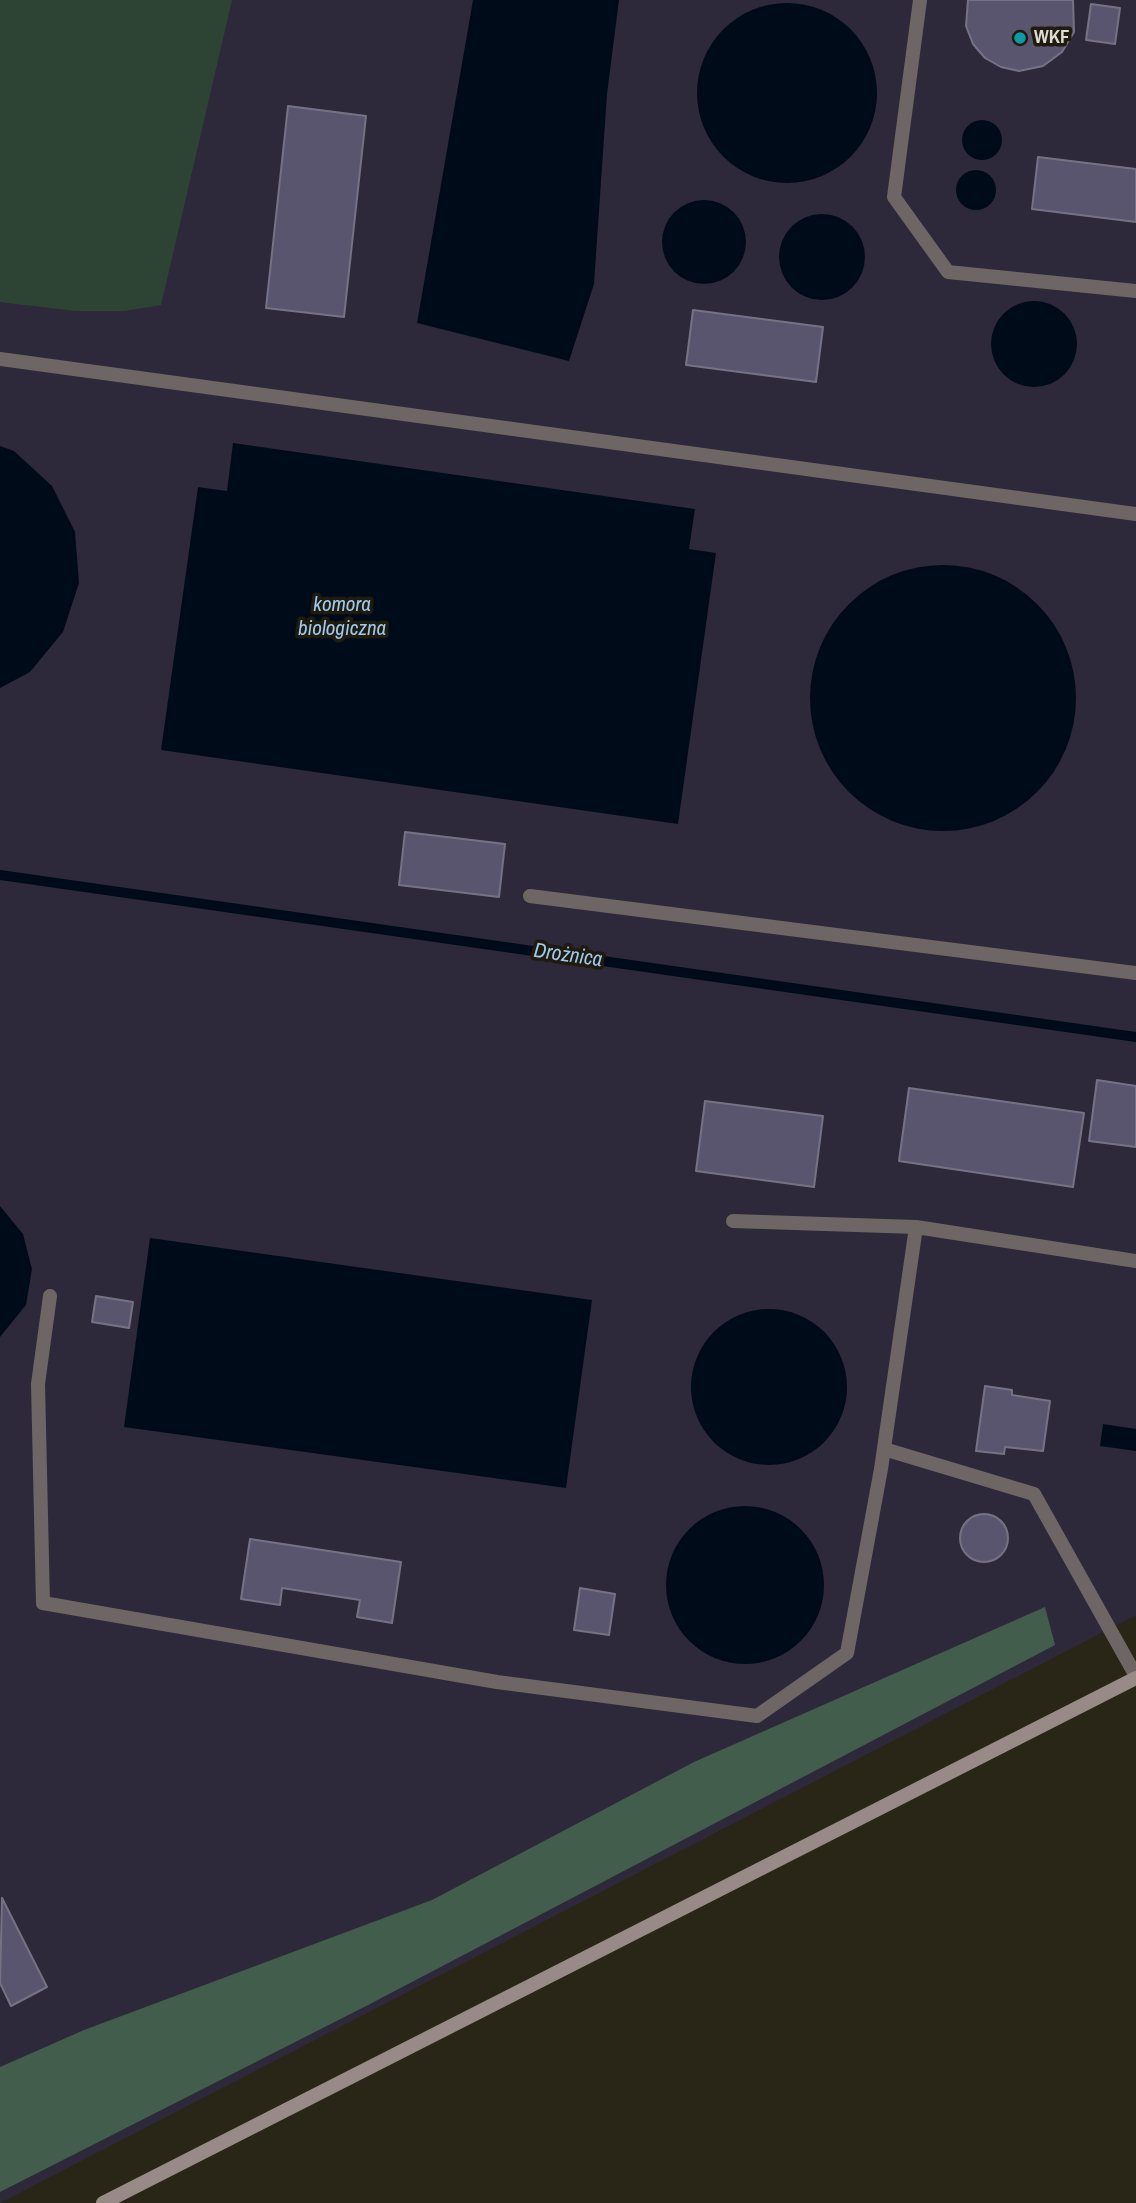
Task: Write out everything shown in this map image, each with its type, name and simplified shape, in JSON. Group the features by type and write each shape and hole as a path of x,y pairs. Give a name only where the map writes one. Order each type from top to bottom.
{"main road":[{"path":"103,2203 1136,1677"}],"lane":[{"path":"920,0 894,197 948,272 1136,291"},
{"path":"0,359 1136,514"},
{"path":"530,896 1136,973"},
{"path":"733,1221 916,1227 1136,1261"},
{"path":"50,1296 38,1384 43,1603 497,1682 757,1716 847,1653 884,1449 916,1227"},
{"path":"884,1449 1034,1494 1136,1677"}],"shaded area":[{"path":"0,0 1136,0 1136,1615 0,2203"}],"green space":[{"path":"0,0 232,0 161,305 124,311 75,311 0,302"},
{"path":"1045,1607 1055,1645 370,2004 0,2192 0,2067 84,2030 432,1900 694,1762"}],"water":[{"path":"473,0 619,0 607,94 594,284 569,361 417,323"},
{"path":"787,3 805,4 822,10 851,29 870,58 876,75 876,111 870,128 851,157 822,176 805,182 787,183 769,182 752,176 723,157 704,128 698,111 697,93 698,75 704,58 723,29 752,10 769,4"},
{"path":"982,120 996,126 1002,140 996,154 982,160 968,154 962,140 968,126"},
{"path":"976,170 984,171 990,176 995,182 995,198 990,204 984,209 976,210 968,209 962,204 957,198 956,190 957,182 962,176 968,171"},
{"path":"704,200 727,207 739,219 746,242 739,265 727,277 704,284 681,277 669,265 662,242 669,219 681,207"},
{"path":"822,214 846,221 858,233 865,257 858,281 846,293 822,300 798,293 786,281 779,257 786,233 798,221"},
{"path":"1034,301 1051,304 1065,313 1074,327 1077,344 1074,361 1065,375 1051,384 1034,387 1017,384 1003,375 994,361 991,344 994,327 1003,313 1017,304"},
{"name":"komora biologiczna","path":"233,443 695,509 689,549 716,553 678,824 161,750 198,487 227,491"},
{"path":"0,446 14,451 52,486 75,532 79,583 63,632 30,672 0,688"},
{"path":"930,565 956,565 982,570 1006,580 1028,595 1046,613 1061,635 1071,659 1076,698 1071,737 1061,761 1046,783 1028,801 1006,816 982,826 956,831 930,831 904,826 880,816 858,801 840,783 825,761 815,737 810,711 810,685 815,659 825,635 840,613 858,595 880,580 904,570"},
{"path":"0,1206 23,1234 32,1269 26,1305 0,1337"},
{"path":"150,1238 592,1300 566,1488 124,1427"},
{"path":"769,1309 799,1315 824,1332 841,1357 847,1387 841,1417 824,1442 799,1459 769,1465 739,1459 714,1442 697,1417 691,1387 697,1357 714,1332 739,1315"},
{"path":"1103,1424 1136,1429 1136,1451 1100,1446"},
{"path":"745,1506 775,1512 801,1529 818,1555 824,1585 818,1615 801,1641 775,1658 745,1664 715,1658 689,1641 672,1615 666,1585 672,1555 689,1529 715,1512"}],"building":[{"name":"WKF","path":"968,0 1073,0 1074,32 1062,52 1043,66 1019,71 1001,67 985,58 973,44 966,26"},
{"path":"1091,4 1120,8 1115,44 1086,40"},
{"path":"288,106 366,116 344,317 266,308"},
{"path":"1038,157 1136,169 1136,222 1032,209"},
{"path":"693,310 823,327 816,382 686,365"},
{"path":"405,832 505,844 499,897 399,885"},
{"path":"1097,1080 1136,1086 1136,1147 1089,1141"},
{"path":"909,1088 1084,1113 1073,1187 899,1161"},
{"path":"705,1101 823,1116 814,1187 696,1171"},
{"path":"96,1296 133,1302 129,1328 92,1322"},
{"path":"985,1386 1012,1390 1012,1395 1050,1401 1043,1451 1005,1447 1004,1454 976,1451"},
{"path":"984,1514 1001,1521 1008,1538 1001,1555 984,1562 967,1555 960,1538 967,1521"},
{"path":"250,1539 401,1562 392,1623 357,1617 360,1600 282,1588 280,1605 241,1599"},
{"path":"580,1588 615,1594 609,1635 574,1630"},
{"path":"2,1898 47,1987 11,2006 0,1983"}],"waterway":[{"name":"Drożnica","path":"0,875 1136,1037"}],"place":[{"name":"WKF","path":"1020,38"}]}
